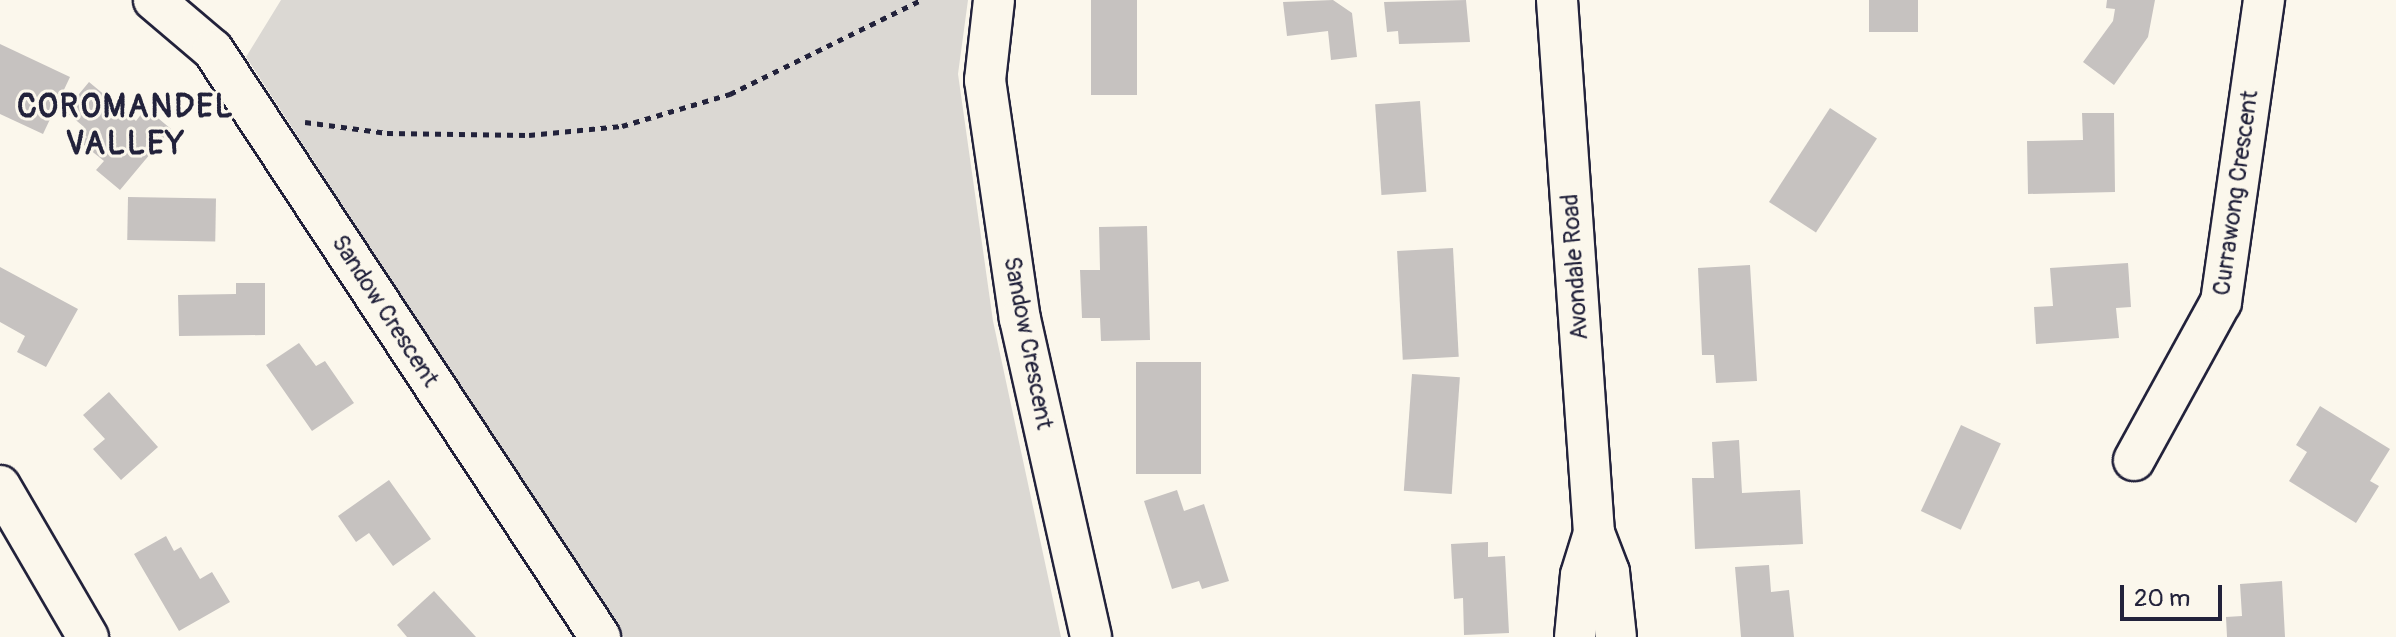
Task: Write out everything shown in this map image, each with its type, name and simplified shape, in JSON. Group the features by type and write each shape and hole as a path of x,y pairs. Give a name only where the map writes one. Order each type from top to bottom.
{"street":[{"name":"Sandow Crescent","path":"154,0 213,50 600,637"},
{"name":"Sandow Crescent","path":"994,0 985,80 1018,304 1091,637"},
{"name":"Avondale Road","path":"1557,0 1594,533 1609,572 1616,637"},
{"name":"Currawong Crescent","path":"2134,460 2221,302 2264,0"},
{"path":"0,486 88,637"},
{"name":"Avondale Road","path":"1575,637 1581,575 1594,533"}],"path":[{"path":"256,116 387,133 529,135 622,126 730,94 921,0"}],"shaded area":[{"path":"281,0 968,0 958,74 993,321 1061,637 624,637 246,57"}],"building":[{"path":"1091,0 1137,0 1137,95 1091,95"},
{"path":"1333,0 1352,13 1357,57 1331,60 1328,31 1287,36 1283,2"},
{"path":"1466,0 1470,42 1399,44 1398,31 1387,32 1384,2"},
{"path":"1869,0 1918,0 1918,32 1869,32"},
{"path":"2107,0 2155,0 2148,37 2114,85 2083,62 2113,21 2115,9 2106,8"},
{"path":"0,44 70,77 43,134 0,114"},
{"path":"89,82 136,121 146,108 171,129 120,190 96,170 104,161 74,137 84,127 65,111"},
{"path":"1420,101 1426,192 1381,195 1375,104"},
{"path":"1830,108 1877,138 1816,232 1769,202"},
{"path":"2082,113 2114,113 2115,192 2028,194 2027,141 2083,140"},
{"path":"128,197 216,199 215,242 127,240"},
{"path":"1147,226 1150,340 1101,341 1100,318 1082,318 1080,270 1100,270 1099,227"},
{"path":"1453,248 1459,357 1403,360 1397,251"},
{"path":"2128,263 2131,307 2116,308 2119,338 2036,344 2034,307 2053,306 2050,268"},
{"path":"1750,265 1757,381 1716,383 1714,355 1702,355 1698,268"},
{"path":"0,267 78,309 46,367 17,352 25,336 0,322"},
{"path":"236,283 265,283 265,335 179,336 178,295 236,294"},
{"path":"299,343 316,366 325,361 354,403 312,431 266,365"},
{"path":"1136,362 1201,362 1201,474 1136,474"},
{"path":"1412,374 1460,377 1452,494 1404,491"},
{"path":"109,392 158,447 121,480 93,449 105,439 83,415"},
{"path":"2320,406 2390,449 2370,481 2379,486 2356,523 2289,481 2307,452 2296,445"},
{"path":"1961,425 2001,444 1961,530 1921,511"},
{"path":"1739,440 1742,493 1800,490 1803,544 1695,549 1692,478 1714,478 1712,442"},
{"path":"389,480 431,539 393,566 369,533 356,542 338,516"},
{"path":"1177,490 1184,511 1204,504 1229,581 1202,589 1199,581 1172,589 1144,501"},
{"path":"166,536 174,551 181,547 200,579 212,572 230,602 179,631 134,554"},
{"path":"1488,542 1488,557 1505,556 1509,633 1464,635 1463,598 1454,599 1451,544"},
{"path":"1769,565 1771,592 1789,590 1794,637 1741,637 1735,567"},
{"path":"2282,581 2285,637 2227,637 2226,617 2242,616 2240,584"},
{"path":"434,591 476,637 407,637 397,625"}],"district":[{"name":"COROMANDEL VALLEY","path":"126,126"}]}
